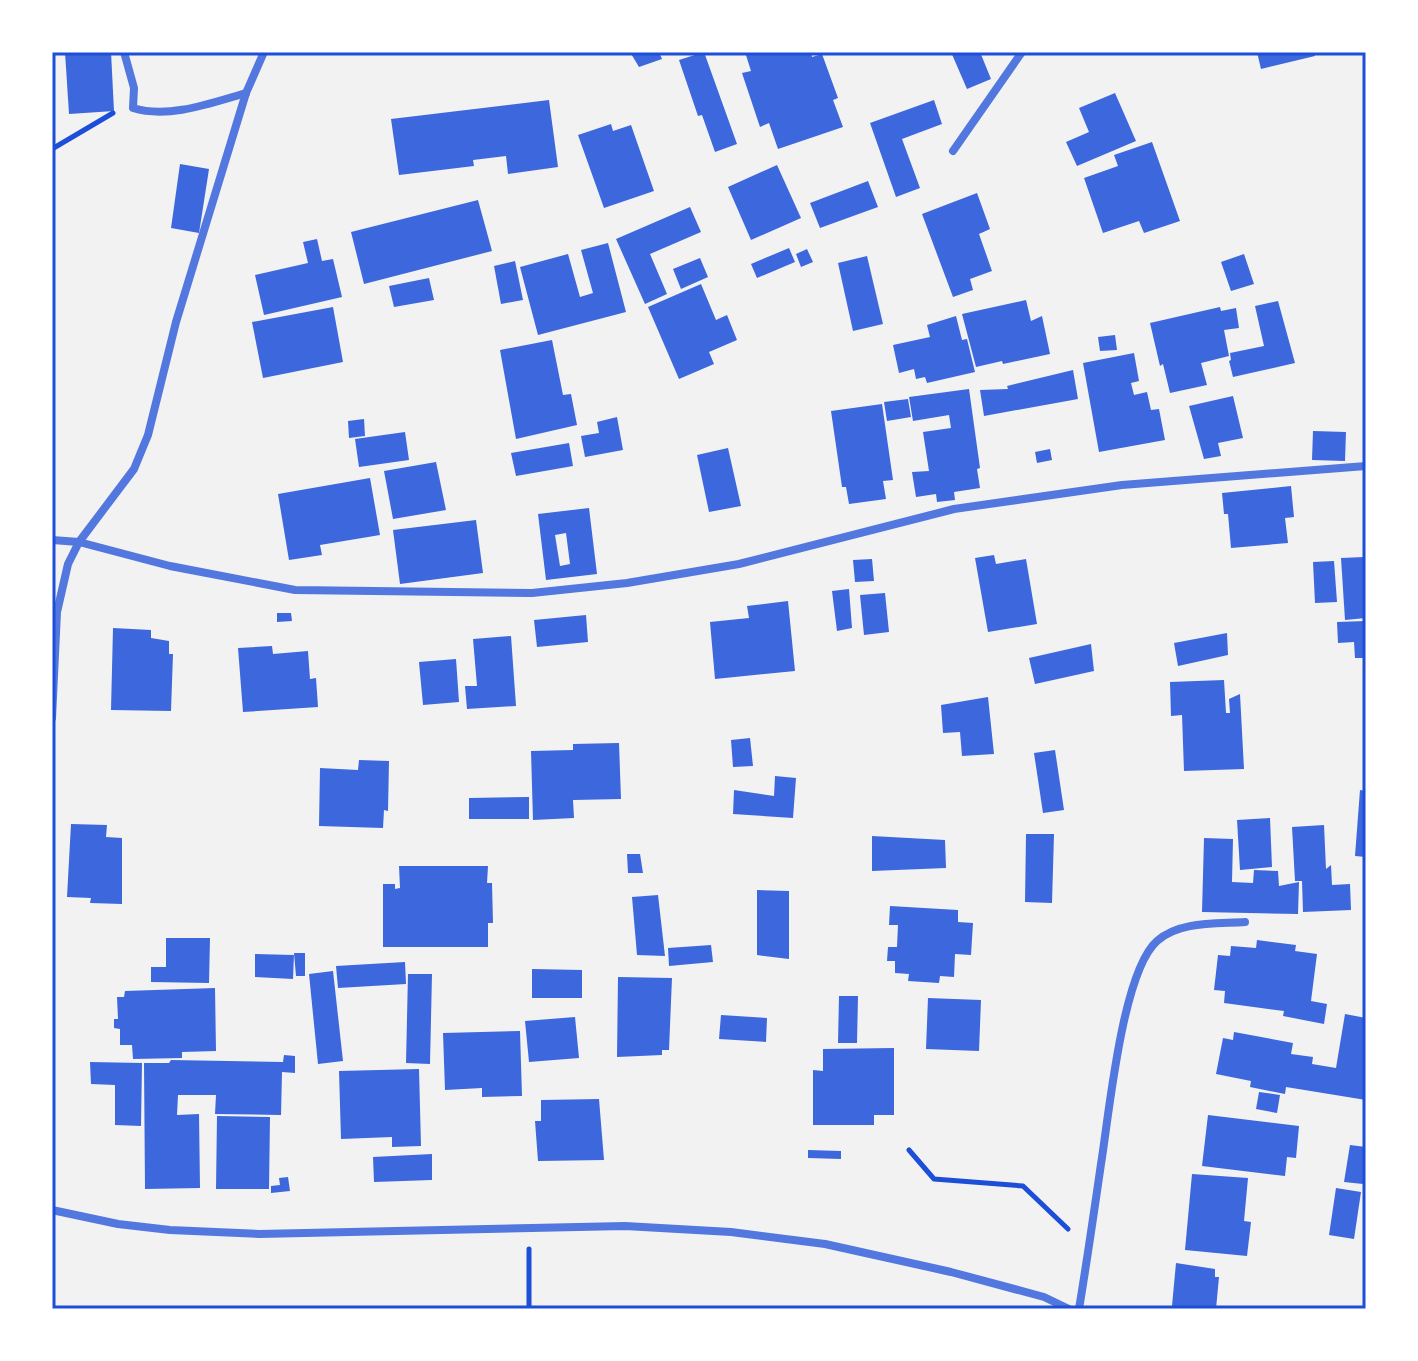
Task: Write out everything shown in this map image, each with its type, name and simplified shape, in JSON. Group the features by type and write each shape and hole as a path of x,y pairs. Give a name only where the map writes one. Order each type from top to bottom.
{"street":[{"path":"124,52 134,88 133,108 160,112 246,93"},
{"path":"52,718 57,612 68,564 79,542 134,469 148,435 176,322 246,93 264,52"},
{"path":"953,151 1022,52"},
{"path":"52,540 79,542 170,566 295,590 532,593 627,583 739,564 954,509 1122,485 1366,466"},
{"path":"1079,1309 1120,1040 1132,990 1146,955 1166,934 1189,926 1245,922"},
{"path":"52,1210 77,1218 157,1229 259,1234 662,1228 795,1239 951,1272 1044,1297 1069,1309"}],"path":[{"path":"52,149 131,102"},
{"path":"909,1150 934,1179 1023,1186 1089,1249"},
{"path":"529,1228 529,1309"}],"building":[{"path":"65,52 111,52 114,111 69,114"},
{"path":"630,52 659,52 662,59 639,67"},
{"path":"704,52 737,144 715,152 702,115 698,116 679,60"},
{"path":"745,52 811,52 812,57 822,54 838,98 833,100 843,127 778,149 769,123 760,127 742,73 751,71"},
{"path":"951,52 980,52 991,79 967,89"},
{"path":"1257,52 1314,52 1315,56 1261,69"},
{"path":"1115,93 1136,141 1077,166 1066,142 1089,132 1079,108"},
{"path":"549,100 558,167 508,174 506,156 473,160 474,166 399,175 391,119"},
{"path":"934,100 942,124 902,139 920,188 896,197 870,123"},
{"path":"611,124 613,131 631,125 654,191 604,208 578,135"},
{"path":"1152,142 1180,221 1144,233 1139,221 1103,233 1084,178 1118,166 1114,155"},
{"path":"180,164 209,169 199,233 171,228"},
{"path":"777,165 801,218 751,240 728,187"},
{"path":"868,181 878,207 820,228 810,203"},
{"path":"977,193 990,229 979,234 992,271 970,279 973,290 953,297 922,214"},
{"path":"478,200 492,251 364,284 351,232"},
{"path":"690,207 701,232 650,254 667,294 645,304 616,239"},
{"path":"317,239 322,261 333,259 342,297 264,315 255,275 308,263 303,242"},
{"path":"608,243 626,312 538,335 520,267 568,254 580,297 593,293 581,250"},
{"path":"789,248 795,262 757,278 751,264"},
{"path":"807,249 813,262 801,267 796,254"},
{"path":"1244,254 1254,284 1231,291 1221,262"},
{"path":"867,256 883,324 853,331 838,263"},
{"path":"700,258 708,277 681,289 673,269"},
{"path":"515,261 523,300 501,304 494,266"},
{"path":"429,278 434,300 394,307 389,286"},
{"path":"701,284 716,320 727,315 737,340 709,352 714,364 679,379 648,307"},
{"path":"1026,300 1031,321 1042,316 1050,354 976,367 962,314"},
{"path":"1278,301 1295,363 1233,377 1230,353 1264,346 1255,306"},
{"path":"333,307 343,362 263,378 252,322"},
{"path":"1220,307 1221,311 1236,308 1239,328 1224,330 1229,356 1201,363 1207,385 1170,393 1150,323"},
{"path":"956,316 962,340 967,339 975,372 927,383 925,377 916,379 914,369 899,373 893,345 930,337 927,325"},
{"path":"1115,335 1117,350 1100,351 1098,337"},
{"path":"552,340 563,395 571,394 577,425 516,439 500,350"},
{"path":"1134,353 1139,381 1131,383 1134,395 1147,392 1151,410 1159,409 1165,440 1099,452 1083,363"},
{"path":"1073,370 1078,399 984,416 980,390 1008,389 1007,386"},
{"path":"969,389 980,488 954,492 955,500 937,502 936,494 916,497 912,472 929,471 923,432 951,428 949,415 913,421 909,397"},
{"path":"1233,396 1243,438 1218,443 1221,456 1204,459 1189,406"},
{"path":"908,399 911,417 887,421 884,402"},
{"path":"882,404 893,480 883,481 886,499 849,504 846,487 842,487 831,411"},
{"path":"617,417 623,450 585,457 581,436 599,433 597,422"},
{"path":"364,419 365,436 349,438 348,421"},
{"path":"1313,431 1346,432 1345,461 1312,460"},
{"path":"405,432 409,460 359,467 355,439"},
{"path":"569,443 573,466 516,476 511,453"},
{"path":"728,448 741,506 709,512 697,455"},
{"path":"1050,449 1052,460 1037,463 1035,452"},
{"path":"436,462 446,510 393,519 384,471"},
{"path":"370,478 380,535 320,545 322,555 289,560 278,494"},
{"path":"1291,486 1294,517 1285,518 1288,543 1231,548 1228,514 1224,514 1222,493"},
{"path":"589,508 597,574 546,580 538,514","holes":["566,533 570,564 560,566 555,535"]},
{"path":"476,520 483,573 400,584 393,530"},
{"path":"994,555 996,564 1026,559 1037,624 988,632 975,558"},
{"path":"1364,557 1366,618 1345,620 1341,558"},
{"path":"872,559 874,581 855,582 853,560"},
{"path":"1334,561 1337,602 1315,603 1313,562"},
{"path":"849,589 852,628 837,631 832,591"},
{"path":"885,593 889,632 864,635 860,595"},
{"path":"788,601 795,671 715,679 710,622 749,618 747,606"},
{"path":"277,613 291,613 292,621 277,622"},
{"path":"586,615 588,642 537,647 534,620"},
{"path":"1366,621 1366,658 1355,658 1354,642 1338,643 1337,622"},
{"path":"113,628 151,630 151,638 169,641 169,654 173,654 171,711 111,710"},
{"path":"1227,633 1228,655 1178,666 1174,643"},
{"path":"511,636 516,706 467,709 465,686 477,686 473,639"},
{"path":"1091,644 1094,671 1035,684 1029,658"},
{"path":"272,646 273,654 308,651 310,679 316,678 318,707 243,712 238,648"},
{"path":"456,659 459,702 423,705 419,662"},
{"path":"1224,680 1226,713 1230,713 1229,699 1240,694 1244,769 1184,771 1182,715 1171,716 1170,682"},
{"path":"988,697 994,754 962,756 960,732 943,733 941,705"},
{"path":"750,738 753,766 733,767 731,740"},
{"path":"619,743 621,799 573,800 574,818 533,820 531,751 573,750 573,744"},
{"path":"1055,750 1064,810 1043,813 1034,753"},
{"path":"359,760 389,761 388,811 384,810 383,828 319,826 320,768 358,770"},
{"path":"775,776 796,778 793,818 733,814 734,790 774,796"},
{"path":"1360,790 1366,791 1366,857 1355,856"},
{"path":"529,797 529,819 469,819 469,798"},
{"path":"1270,818 1272,867 1240,870 1237,820"},
{"path":"71,824 107,825 106,837 122,838 122,904 90,903 91,898 67,897"},
{"path":"1324,825 1326,869 1331,865 1332,885 1350,884 1351,910 1303,912 1302,881 1295,881 1292,827"},
{"path":"1026,834 1054,834 1052,903 1025,902"},
{"path":"872,836 945,840 946,868 872,871"},
{"path":"1204,838 1233,839 1232,882 1253,883 1254,870 1278,871 1279,886 1299,882 1298,914 1202,912"},
{"path":"627,854 640,854 643,873 628,873"},
{"path":"399,866 488,866 487,883 492,883 493,923 488,923 488,947 383,947 383,884 395,884 395,889 400,888"},
{"path":"757,890 789,891 789,959 757,955"},
{"path":"658,895 665,956 637,955 632,897"},
{"path":"890,906 958,910 958,922 973,923 971,955 955,954 954,977 940,976 939,983 908,981 909,974 895,973 895,961 887,961 888,947 897,947 898,925 889,925"},
{"path":"166,938 210,938 209,983 151,982 151,967 166,967"},
{"path":"1257,940 1296,945 1295,951 1317,954 1311,1001 1327,1004 1324,1024 1283,1016 1284,1011 1224,1003 1225,991 1214,990 1218,955 1230,956 1231,946 1256,948"},
{"path":"711,945 713,962 669,966 668,948"},
{"path":"294,953 305,953 305,976 296,976"},
{"path":"255,954 294,955 293,979 255,977"},
{"path":"405,962 406,984 338,988 336,966"},
{"path":"532,969 582,970 582,998 532,998"},
{"path":"333,971 343,1061 318,1064 309,974"},
{"path":"408,974 432,974 430,1064 406,1063"},
{"path":"618,977 672,978 669,1050 662,1050 662,1055 617,1057"},
{"path":"215,988 216,1051 182,1052 182,1058 133,1059 132,1045 120,1045 120,1029 114,1028 114,1019 118,1019 117,997 124,997 125,991"},
{"path":"839,996 858,996 857,1043 838,1043"},
{"path":"928,998 981,1000 979,1051 926,1049"},
{"path":"1345,1014 1366,1018 1366,1100 1286,1087 1285,1094 1250,1087 1251,1081 1216,1074 1223,1038 1233,1040 1234,1032 1293,1043 1291,1054 1313,1057 1312,1064 1336,1068"},
{"path":"721,1015 767,1018 766,1042 719,1039"},
{"path":"575,1017 579,1058 529,1062 525,1021"},
{"path":"520,1031 522,1096 482,1097 482,1088 445,1090 443,1033"},
{"path":"894,1048 894,1115 874,1115 874,1125 813,1125 813,1070 823,1071 823,1049"},
{"path":"284,1055 295,1056 295,1073 282,1072 281,1115 215,1114 216,1095 178,1095 177,1115 199,1114 200,1188 145,1189 144,1063 169,1063 171,1060 283,1062"},
{"path":"90,1062 142,1063 141,1126 115,1125 115,1085 91,1084"},
{"path":"419,1069 421,1146 392,1147 392,1137 341,1139 339,1071"},
{"path":"1259,1092 1280,1095 1277,1113 1256,1109"},
{"path":"599,1099 604,1160 538,1161 535,1121 541,1121 541,1100"},
{"path":"1208,1115 1299,1126 1296,1158 1287,1157 1285,1176 1202,1166"},
{"path":"217,1116 270,1117 269,1189 216,1189"},
{"path":"1350,1145 1366,1147 1363,1184 1344,1182"},
{"path":"808,1150 841,1151 841,1159 808,1158"},
{"path":"432,1154 432,1180 374,1182 373,1157"},
{"path":"1192,1174 1248,1178 1244,1221 1251,1222 1247,1256 1185,1250"},
{"path":"288,1177 290,1191 271,1193 271,1186 280,1185 279,1178"},
{"path":"1336,1188 1361,1192 1354,1239 1329,1235"},
{"path":"1176,1263 1215,1269 1215,1277 1219,1277 1216,1309 1172,1306"}]}
